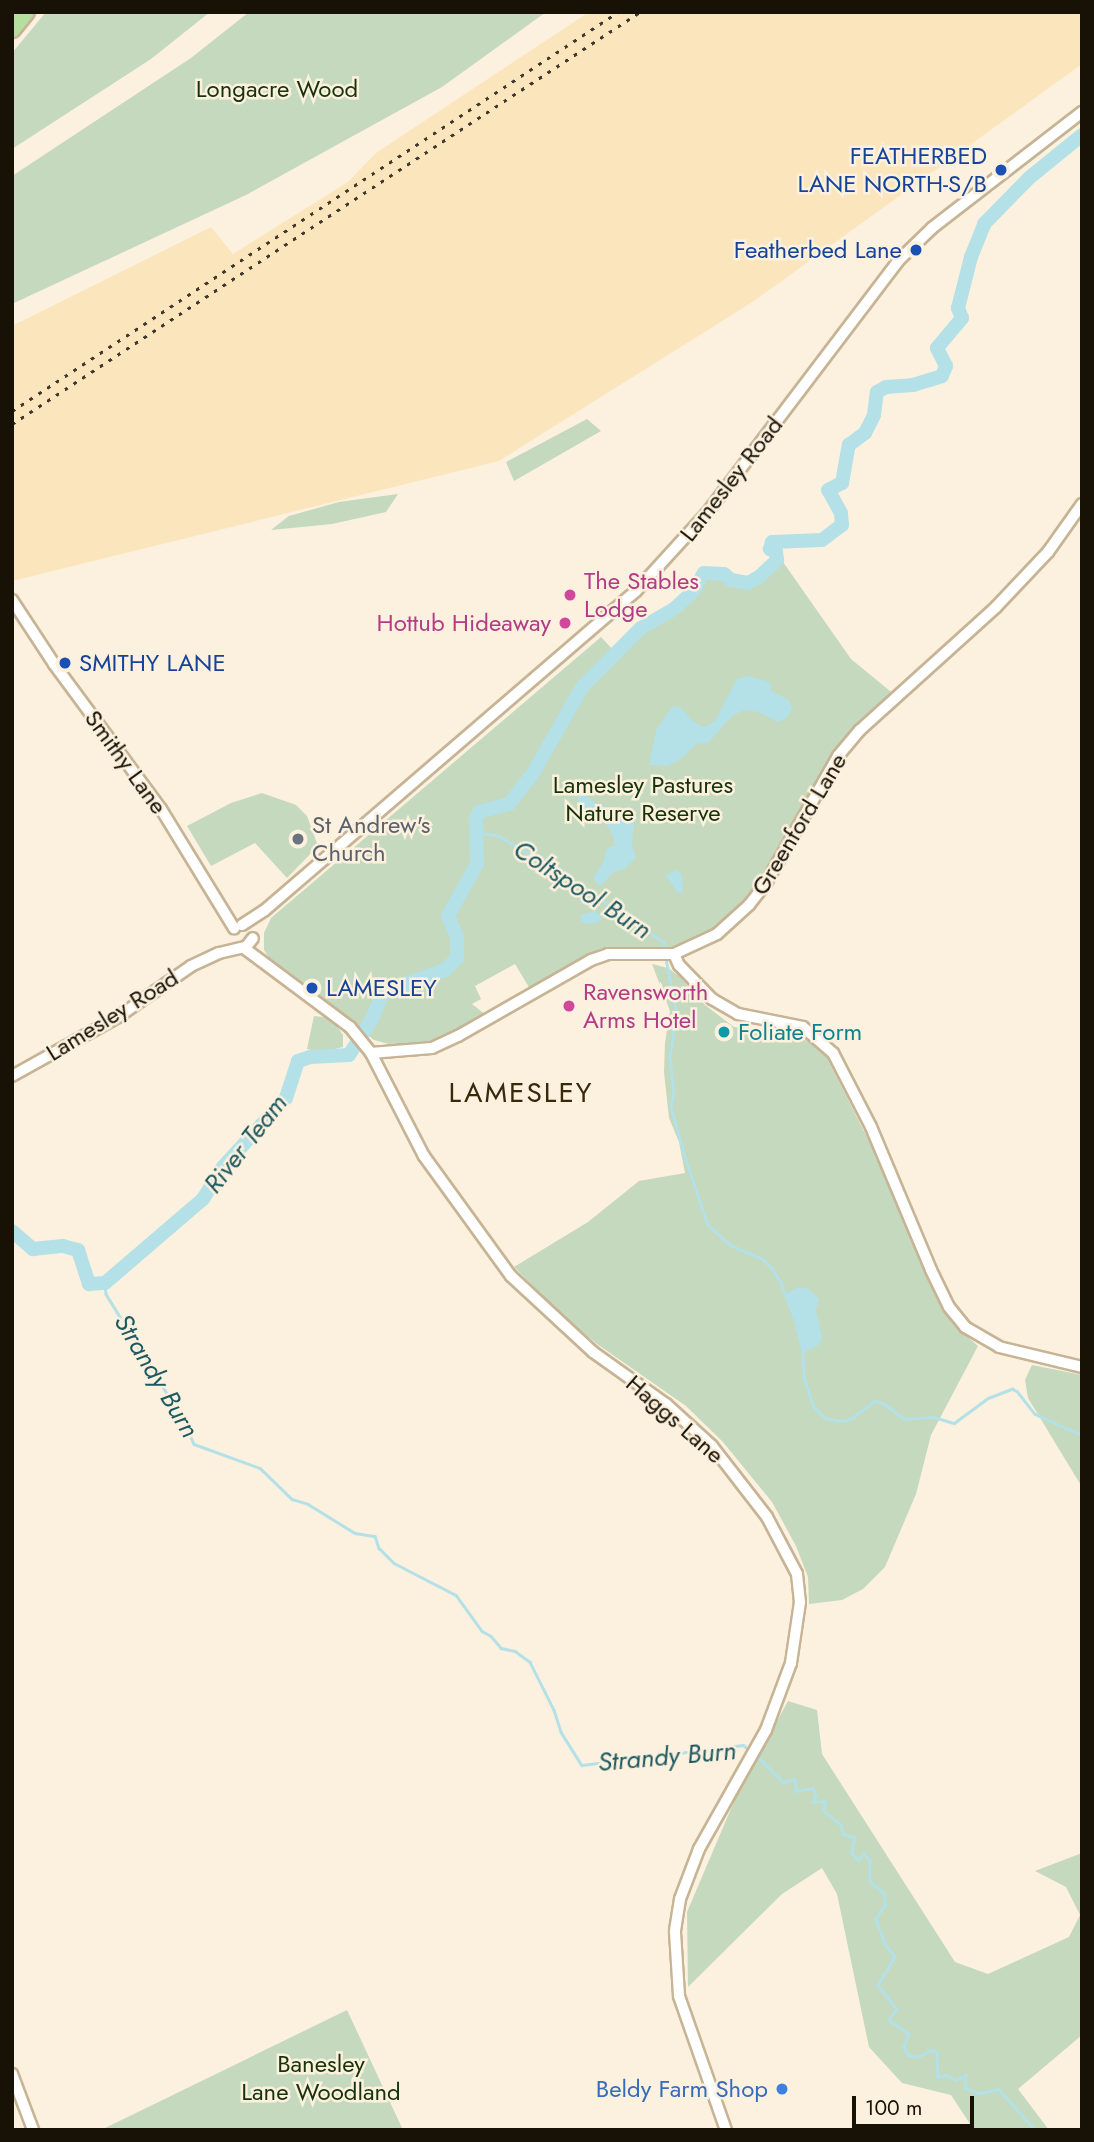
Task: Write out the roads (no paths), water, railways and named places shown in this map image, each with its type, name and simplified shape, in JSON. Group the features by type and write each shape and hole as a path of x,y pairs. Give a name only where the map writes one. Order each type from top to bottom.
{"highway":[{"path":"12,29 26,12"}],"street":[{"name":"Lamesley Road","path":"238,926 265,910 636,592 707,513 898,261 932,228 1082,112"},
{"name":"Greenford Lane","path":"370,1051 432,1048 458,1036 590,960 608,954 674,954 717,934 749,905 766,883 838,756 860,730 930,664 975,628 1022,581 1048,552 1082,504"},
{"name":"Smithy Lane","path":"12,600 54,664 161,810 238,926 253,936"},
{"name":"Lamesley Road","path":"12,1076 118,1017 182,971 253,936 265,910"},
{"path":"237,945 238,926"},
{"name":"Haggs Lane","path":"253,936 256,951 265,962"},
{"name":"Haggs Lane","path":"237,945 265,962 350,1027 370,1051 424,1156 511,1276 593,1352 666,1404 712,1446 767,1517 797,1574 800,1602 791,1663 766,1730 699,1849 680,1899 675,1932 679,1996 726,2130"},
{"path":"674,954 679,965 712,999 737,1014 803,1027 833,1053 871,1127 931,1270 950,1307 965,1327 999,1347 1082,1367"},
{"path":"12,2074 33,2130"}],"water":[{"path":"748,676 770,682 771,691 789,700 792,708 787,718 778,722 758,712 744,710 732,716 708,743 696,744 680,760 667,766 649,765 656,730 671,708 679,706 694,722 704,727 715,721 737,679"},
{"path":"580,792 597,804 630,814 634,823 632,844 636,858 624,869 614,872 600,886 595,882 594,876 603,863 607,848 614,846 614,839 608,826 579,804 577,794"},
{"path":"677,870 682,875 683,892 678,893 665,875"},
{"path":"595,911 603,918 596,923 586,924 581,921 580,915"},
{"path":"798,1287 809,1289 819,1299 816,1310 822,1339 808,1351 803,1351 786,1294"}],"waterway":[{"name":"River Team","path":"12,1231 33,1249 63,1246 78,1250 89,1284 105,1283 203,1199 222,1168 286,1098 298,1061 310,1057 349,1055 372,1019 383,992 445,970 457,958 457,937 448,916 477,864 476,820 479,812 509,804 532,775 582,687 641,628 674,609 693,591 704,573 724,574 731,580 748,583 759,577 777,560 776,552 770,549 772,542 822,540 842,525 841,513 828,490 842,483 849,445 865,433 874,415 877,392 886,387 913,385 942,376 946,366 937,348 962,318 958,308 971,257 984,224 1029,178 1082,135"},
{"name":"Coltspool Burn","path":"475,832 499,836 578,884 664,942 665,949"},
{"name":"Coltspool Burn","path":"666,959 677,1013 670,1057 674,1094 671,1106 685,1157 708,1225 730,1245 761,1258 772,1268 781,1283 795,1319 803,1351 804,1377 814,1407 825,1418 842,1421 851,1419 874,1401 885,1404 904,1419 934,1417 954,1423 988,1398 1012,1389 1017,1391 1035,1414 1082,1435"},
{"name":"Strandy Burn","path":"105,1283 106,1294 185,1423 194,1444 260,1468 292,1499 308,1504 355,1533 375,1536 379,1548 394,1563 456,1595 482,1631 491,1636 501,1648 515,1651 530,1662 554,1710 561,1732 582,1765 743,1745 750,1750"},
{"name":"Strandy Burn","path":"755,1754 783,1782 795,1779 796,1791 813,1788 816,1795 813,1802 825,1801 824,1811 841,1825 843,1834 855,1837 852,1853 858,1860 864,1853 870,1861 870,1881 885,1894 885,1905 876,1919 885,1944 895,1957 878,1985 897,2009 889,2020 909,2034 904,2047 908,2055 918,2057 930,2050 937,2052 938,2077 947,2075 956,2080 966,2075 965,2088 979,2093 999,2089 1035,2130"}],"railway":[{"path":"12,411 618,12"},
{"path":"12,424 640,12"}],"place":[{"name":"FEATHERBED LANE NORTH-S/B","path":"1001,170"},
{"name":"Featherbed Lane","path":"916,250"},
{"name":"The Stables Lodge","path":"570,595"},
{"name":"Hottub Hideaway","path":"565,623"},
{"name":"SMITHY LANE","path":"65,663"},
{"name":"St Andrew's Church","path":"298,839"},
{"name":"LAMESLEY","path":"312,988"},
{"name":"Ravensworth Arms Hotel","path":"569,1006"},
{"name":"Foliate Form","path":"724,1032"},
{"name":"Beldy Farm Shop","path":"782,2089"}],"district":[{"name":"LAMESLEY","path":"521,1093"}],"park label":[{"name":"Longacre Wood","path":"277,89"},
{"name":"Lamesley Pastures Nature Reserve","path":"643,799"},
{"name":"Banesley Lane Woodland","path":"321,2078"}]}
